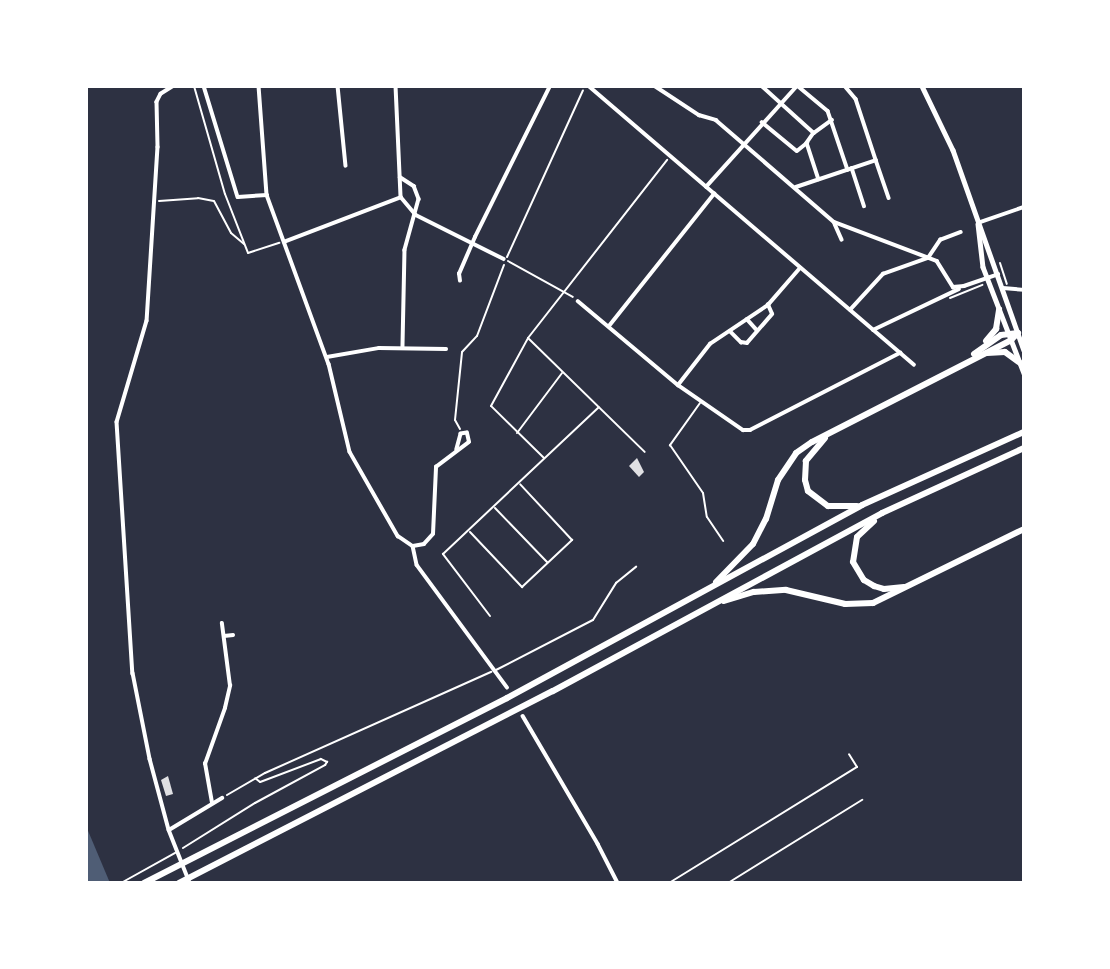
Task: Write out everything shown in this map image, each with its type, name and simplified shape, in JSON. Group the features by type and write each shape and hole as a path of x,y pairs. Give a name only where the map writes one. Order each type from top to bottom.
{"highway":[{"path":"982,350 996,329 999,309"},
{"path":"707,590 753,544 786,465 796,453 966,362 982,350 1018,333"},
{"path":"982,350 1005,352 1020,363"},
{"path":"144,883 507,698 862,505 1024,432"},
{"path":"826,436 806,461 805,481 808,491 828,506 862,505"},
{"path":"179,883 553,691 883,513 1024,448"},
{"path":"883,513 857,537 853,562 864,580 874,586 884,589 909,586"},
{"path":"709,606 768,590 786,590 859,605 873,603 1023,529"}],"main road":[{"path":"922,86 948,140 978,223 1006,288 1024,351"},
{"path":"978,223 977,238 987,277 1024,373"}],"street":[{"path":"174,86 161,94 157,102 155,201 147,321 117,422 132,673 150,759 170,830 190,883"},
{"path":"205,86 238,197 267,195"},
{"path":"259,86 267,195 327,357 347,443 356,464 398,536 413,546 424,544 433,534 436,467 470,440 468,433 462,433 457,449"},
{"path":"338,86 346,166"},
{"path":"396,86 401,197 416,215 505,259"},
{"path":"460,281 459,274 550,86"},
{"path":"589,86 914,365"},
{"path":"655,86 699,115 716,120 834,222 939,263 951,285 964,286"},
{"path":"761,86 814,133"},
{"path":"706,187 762,122 798,86 828,111 864,206"},
{"path":"845,86 856,99 889,198"},
{"path":"762,122 798,151 814,133 832,120"},
{"path":"807,143 819,179"},
{"path":"796,187 876,160"},
{"path":"400,177 409,181 418,192 416,215 405,250 403,348"},
{"path":"609,326 714,194"},
{"path":"284,242 401,197"},
{"path":"978,223 1024,207"},
{"path":"834,222 842,240"},
{"path":"850,310 883,274 928,258 940,240 961,232"},
{"path":"678,385 710,344 768,305 800,268"},
{"path":"873,330 964,286 998,274"},
{"path":"1006,288 1024,290"},
{"path":"579,301 678,385 747,431 900,353"},
{"path":"730,330 741,342 747,342 772,314 768,305"},
{"path":"747,319 757,331"},
{"path":"327,357 359,350 446,349"},
{"path":"413,546 417,565 507,687"},
{"path":"212,803 205,764 228,699 229,670 222,624"},
{"path":"224,636 233,635"},
{"path":"523,716 618,883"},
{"path":"170,830 222,798"}],"lane":[{"path":"701,401 670,445 703,493 707,517 723,541"},
{"path":"495,670 593,620 616,583 635,567"}],"path":[{"path":"194,86 225,194 248,253 284,242"},
{"path":"462,433 455,420 462,352 477,337 505,259 583,90"},
{"path":"544,458 491,406 528,338 667,160"},
{"path":"155,201 209,199 219,207 234,237 245,245"},
{"path":"505,259 579,301"},
{"path":"1000,262 1006,288"},
{"path":"528,338 645,452"},
{"path":"517,433 563,372"},
{"path":"490,616 443,554 599,407"},
{"path":"469,531 522,587 572,540 519,483"},
{"path":"494,507 547,563"},
{"path":"222,798 255,778 495,670"},
{"path":"669,883 857,767 849,754"},
{"path":"121,883 327,762 321,759 260,782 255,778"},
{"path":"728,883 862,800"}],"water":[{"path":"86,826 110,883 86,883"}],"building":[{"path":"637,458 644,472 639,477 629,466"},
{"path":"168,776 173,794 166,796 161,780"}]}
